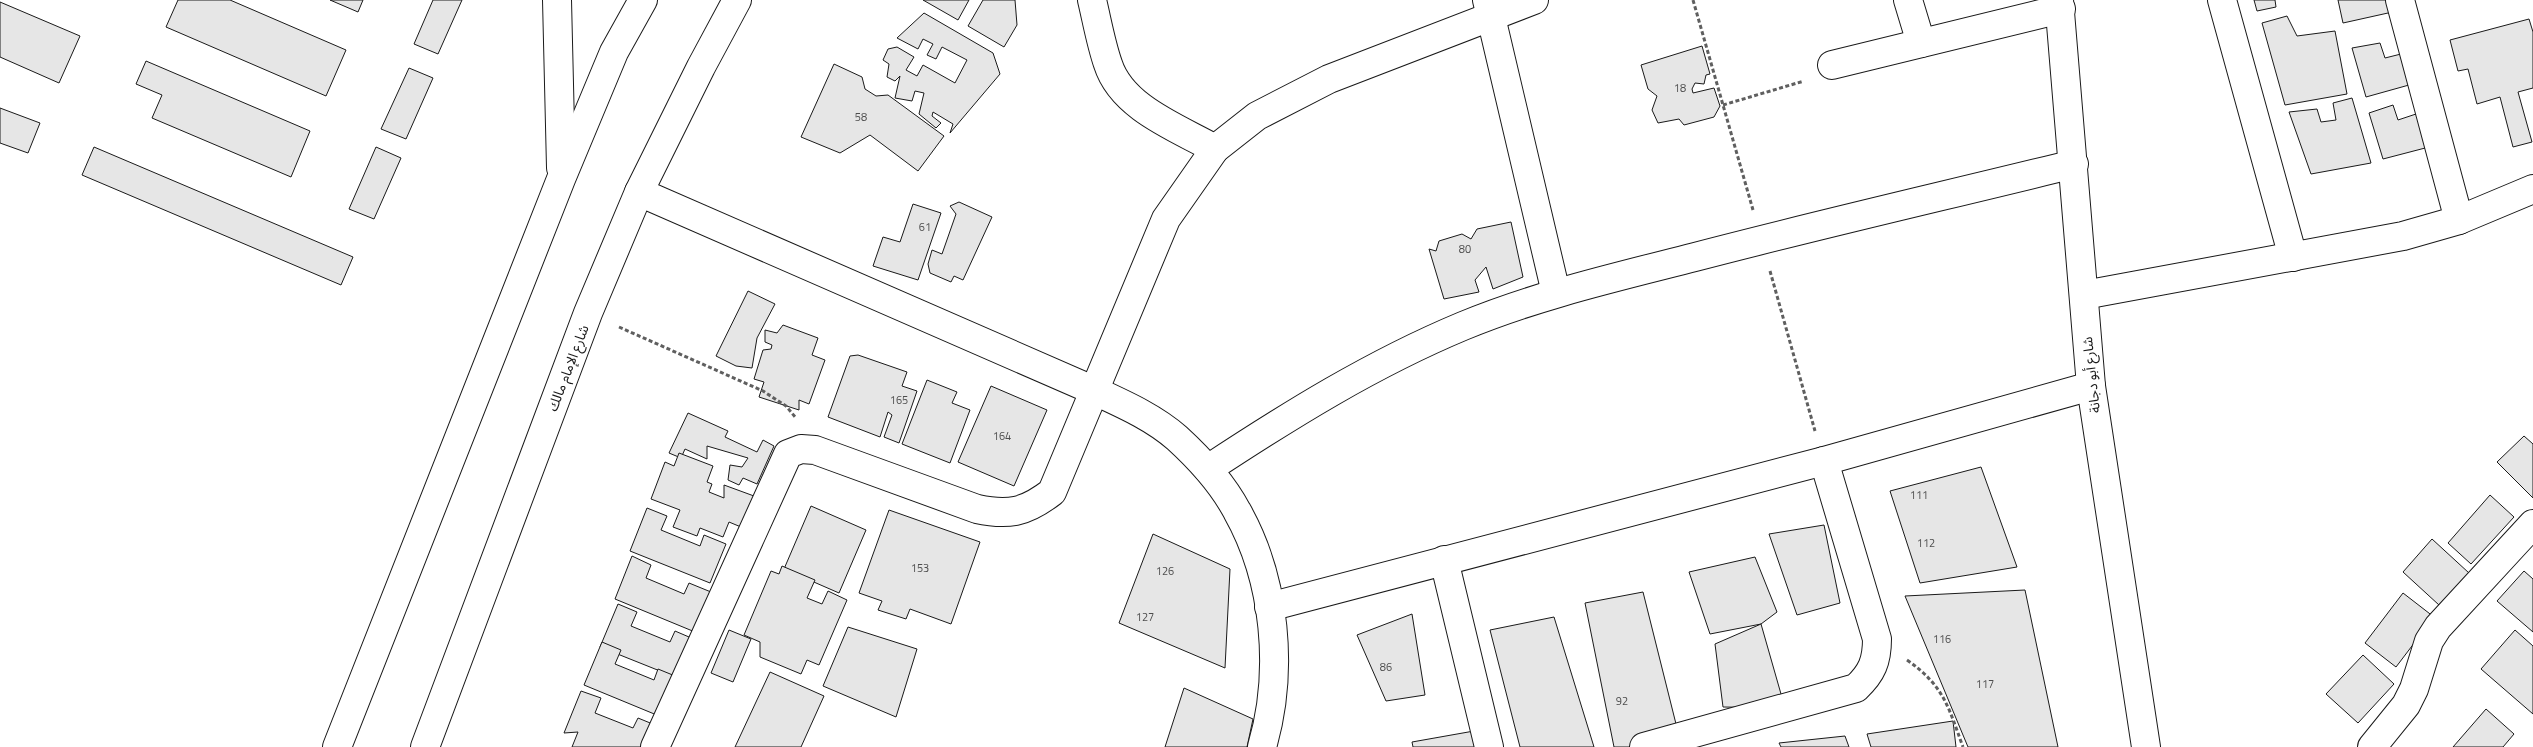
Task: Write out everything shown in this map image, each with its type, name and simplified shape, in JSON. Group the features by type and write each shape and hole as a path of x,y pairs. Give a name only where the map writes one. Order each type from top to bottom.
{"street":[{"path":"557,0 561,179"},
{"path":"337,747 561,179 614,52 643,0"},
{"name":"شارع الإمام مالك","path":"424,747 588,313 639,192 736,0"},
{"path":"1092,0 1108,66 1119,85 1134,100 1152,113 1215,149"},
{"path":"655,747 788,454 801,449 815,450 977,509 996,513 1017,512 1036,504 1052,492 1166,219 1215,149 1257,116 1329,79 1489,8 1534,0"},
{"path":"1908,0 1921,43"},
{"path":"2222,0 2293,256"},
{"path":"2400,0 2459,220"},
{"path":"1832,65 1921,43 2060,4"},
{"name":"شارع أبو دجانة","path":"2060,4 2091,386 2146,747"},
{"path":"1489,8 1556,293"},
{"path":"1208,470 1289,415 1375,367 1464,326 1556,293 1771,237 2074,164"},
{"path":"639,192 1095,391 1137,410 1168,431 1208,470 1237,511 1258,557 1269,607 1275,665 1269,722 1262,747"},
{"path":"2084,295 2403,236 2529,200"},
{"path":"1269,607 1824,460 2091,386"},
{"path":"1660,745 1856,688 1869,675 1877,658 1877,639 1824,460"},
{"path":"2372,747 2410,697 2423,656 2438,627 2533,524"},
{"path":"1444,560 1489,747"}],"path":[{"path":"1723,105 1802,81 1832,65"},
{"path":"588,313 762,391 786,406 803,426 815,450"},
{"path":"1877,639 1932,679 1942,693 1963,747"}],"building":[{"path":"178,0 230,0 346,50 326,96 166,27"},
{"path":"330,0 363,0 358,12"},
{"path":"433,0 462,0 438,54 414,44"},
{"path":"923,0 969,0 958,20"},
{"path":"983,0 1015,0 1017,25 1004,47 968,26"},
{"path":"2254,0 2275,0 2276,7 2257,11"},
{"path":"2338,0 2395,0 2397,11 2343,23"},
{"path":"0,2 80,36 59,83 0,57"},
{"path":"924,13 993,53 1000,74 950,133 953,124 933,112 932,116 941,123 936,128 919,114 924,93 915,91 912,101 895,98 900,76 895,81 887,77 889,64 883,60 888,49 897,47 914,57 906,70 917,76 923,65 955,83 967,60 942,47 936,59 927,55 933,44 923,39 918,49 897,38"},
{"path":"2287,16 2297,36 2335,31 2347,94 2285,105 2262,23"},
{"path":"2529,19 2533,32 2533,88 2518,92 2532,142 2513,147 2500,97 2477,104 2468,69 2458,71 2450,40"},
{"path":"2380,43 2385,58 2405,53 2409,85 2366,97 2352,48"},
{"path":"1702,46 1710,74 1706,75 1704,84 1695,83 1692,89 1693,93 1714,88 1720,106 1714,117 1684,125 1679,119 1658,123 1652,110 1657,96 1648,89 1641,65"},
{"path":"146,61 310,131 291,177 152,118 162,95 136,84"},
{"path":"834,64 862,77 865,89 876,96 888,95 944,136 918,171 870,135 840,153 801,137"},
{"path":"409,68 433,78 406,139 381,129"},
{"path":"2352,98 2371,163 2311,174 2289,112 2317,109 2321,122 2336,120 2333,103"},
{"path":"2393,105 2398,120 2416,114 2429,147 2383,159 2369,113"},
{"path":"0,108 40,123 28,153 0,143"},
{"path":"94,147 353,257 341,285 82,175"},
{"path":"376,147 401,158 374,219 349,209"},
{"path":"959,202 992,217 963,280 954,276 951,282 930,273 928,264 932,250 942,254 956,214 950,206"},
{"path":"913,204 941,213 918,280 873,266 883,237 900,242"},
{"path":"1511,222 1523,277 1493,289 1486,267 1475,280 1479,292 1444,299 1429,249 1436,251 1439,241 1462,234 1471,239 1477,229"},
{"path":"748,291 775,304 757,338 752,368 736,366 716,356"},
{"path":"783,325 818,338 812,355 825,360 809,404 799,400 799,410 759,397 764,382 754,379 763,350 771,349 772,345 765,342 765,330 777,333"},
{"path":"858,355 907,372 902,386 917,391 899,443 884,437 892,415 888,412 880,437 828,417 850,356"},
{"path":"927,380 957,392 952,403 970,410 950,463 902,444"},
{"path":"991,386 1047,410 1014,486 958,462"},
{"path":"688,413 728,431 725,437 757,452 763,440 774,446 757,484 743,478 739,485 728,480 730,465 742,467 748,458 707,446 707,459 685,449 681,458 669,453"},
{"path":"2524,436 2533,444 2533,498 2497,462"},
{"path":"679,453 713,466 707,482 712,484 709,492 724,498 724,485 754,496 741,527 729,522 723,537 700,528 697,536 673,527 680,510 651,499 665,462 674,466"},
{"path":"1981,467 2017,567 1920,583 1890,491"},
{"path":"2490,495 2514,517 2471,564 2448,543"},
{"path":"811,506 866,530 839,593 784,569"},
{"path":"647,508 667,516 661,530 700,546 704,535 726,544 710,583 630,551"},
{"path":"889,510 980,542 951,624 910,609 906,619 878,610 882,601 859,593"},
{"path":"1824,525 1840,603 1797,615 1769,534"},
{"path":"1153,534 1230,569 1225,668 1119,623"},
{"path":"2432,539 2469,573 2439,605 2403,572"},
{"path":"632,556 651,565 646,578 684,594 689,583 711,592 695,632 615,599"},
{"path":"1755,557 1777,612 1761,624 1710,634 1689,572"},
{"path":"782,566 815,580 807,598 822,604 828,591 847,600 819,665 807,660 801,674 760,657 760,642 744,635 771,571 779,574"},
{"path":"2524,571 2533,579 2533,632 2497,601"},
{"path":"2025,590 2058,747 1968,747 1905,596"},
{"path":"1643,592 1676,724 1630,747 1614,747 1585,603"},
{"path":"2403,593 2434,617 2396,667 2365,643"},
{"path":"618,604 637,612 631,626 670,642 675,631 696,640 680,679 600,647"},
{"path":"1412,614 1425,695 1386,701 1357,635"},
{"path":"1554,617 1594,747 1520,747 1490,630"},
{"path":"1761,624 1785,708 1723,707 1715,644"},
{"path":"848,627 917,649 896,717 823,686"},
{"path":"729,630 751,639 733,682 711,673"},
{"path":"2515,630 2533,646 2533,714 2481,669"},
{"path":"602,642 621,650 615,664 654,680 658,669 680,678 664,718 584,685"},
{"path":"2363,655 2394,684 2358,723 2326,694"},
{"path":"770,672 824,696 801,747 735,747"},
{"path":"1184,688 1253,719 1247,747 1165,747"},
{"path":"581,691 601,698 595,713 633,728 638,718 660,727 652,747 572,747 578,732 564,733"},
{"path":"2486,709 2514,734 2503,747 2453,747"},
{"path":"1953,721 1956,747 1871,747 1867,734"},
{"path":"1474,731 1478,747 1413,747 1412,742"},
{"path":"1845,736 1849,747 1781,747 1779,743"}]}
